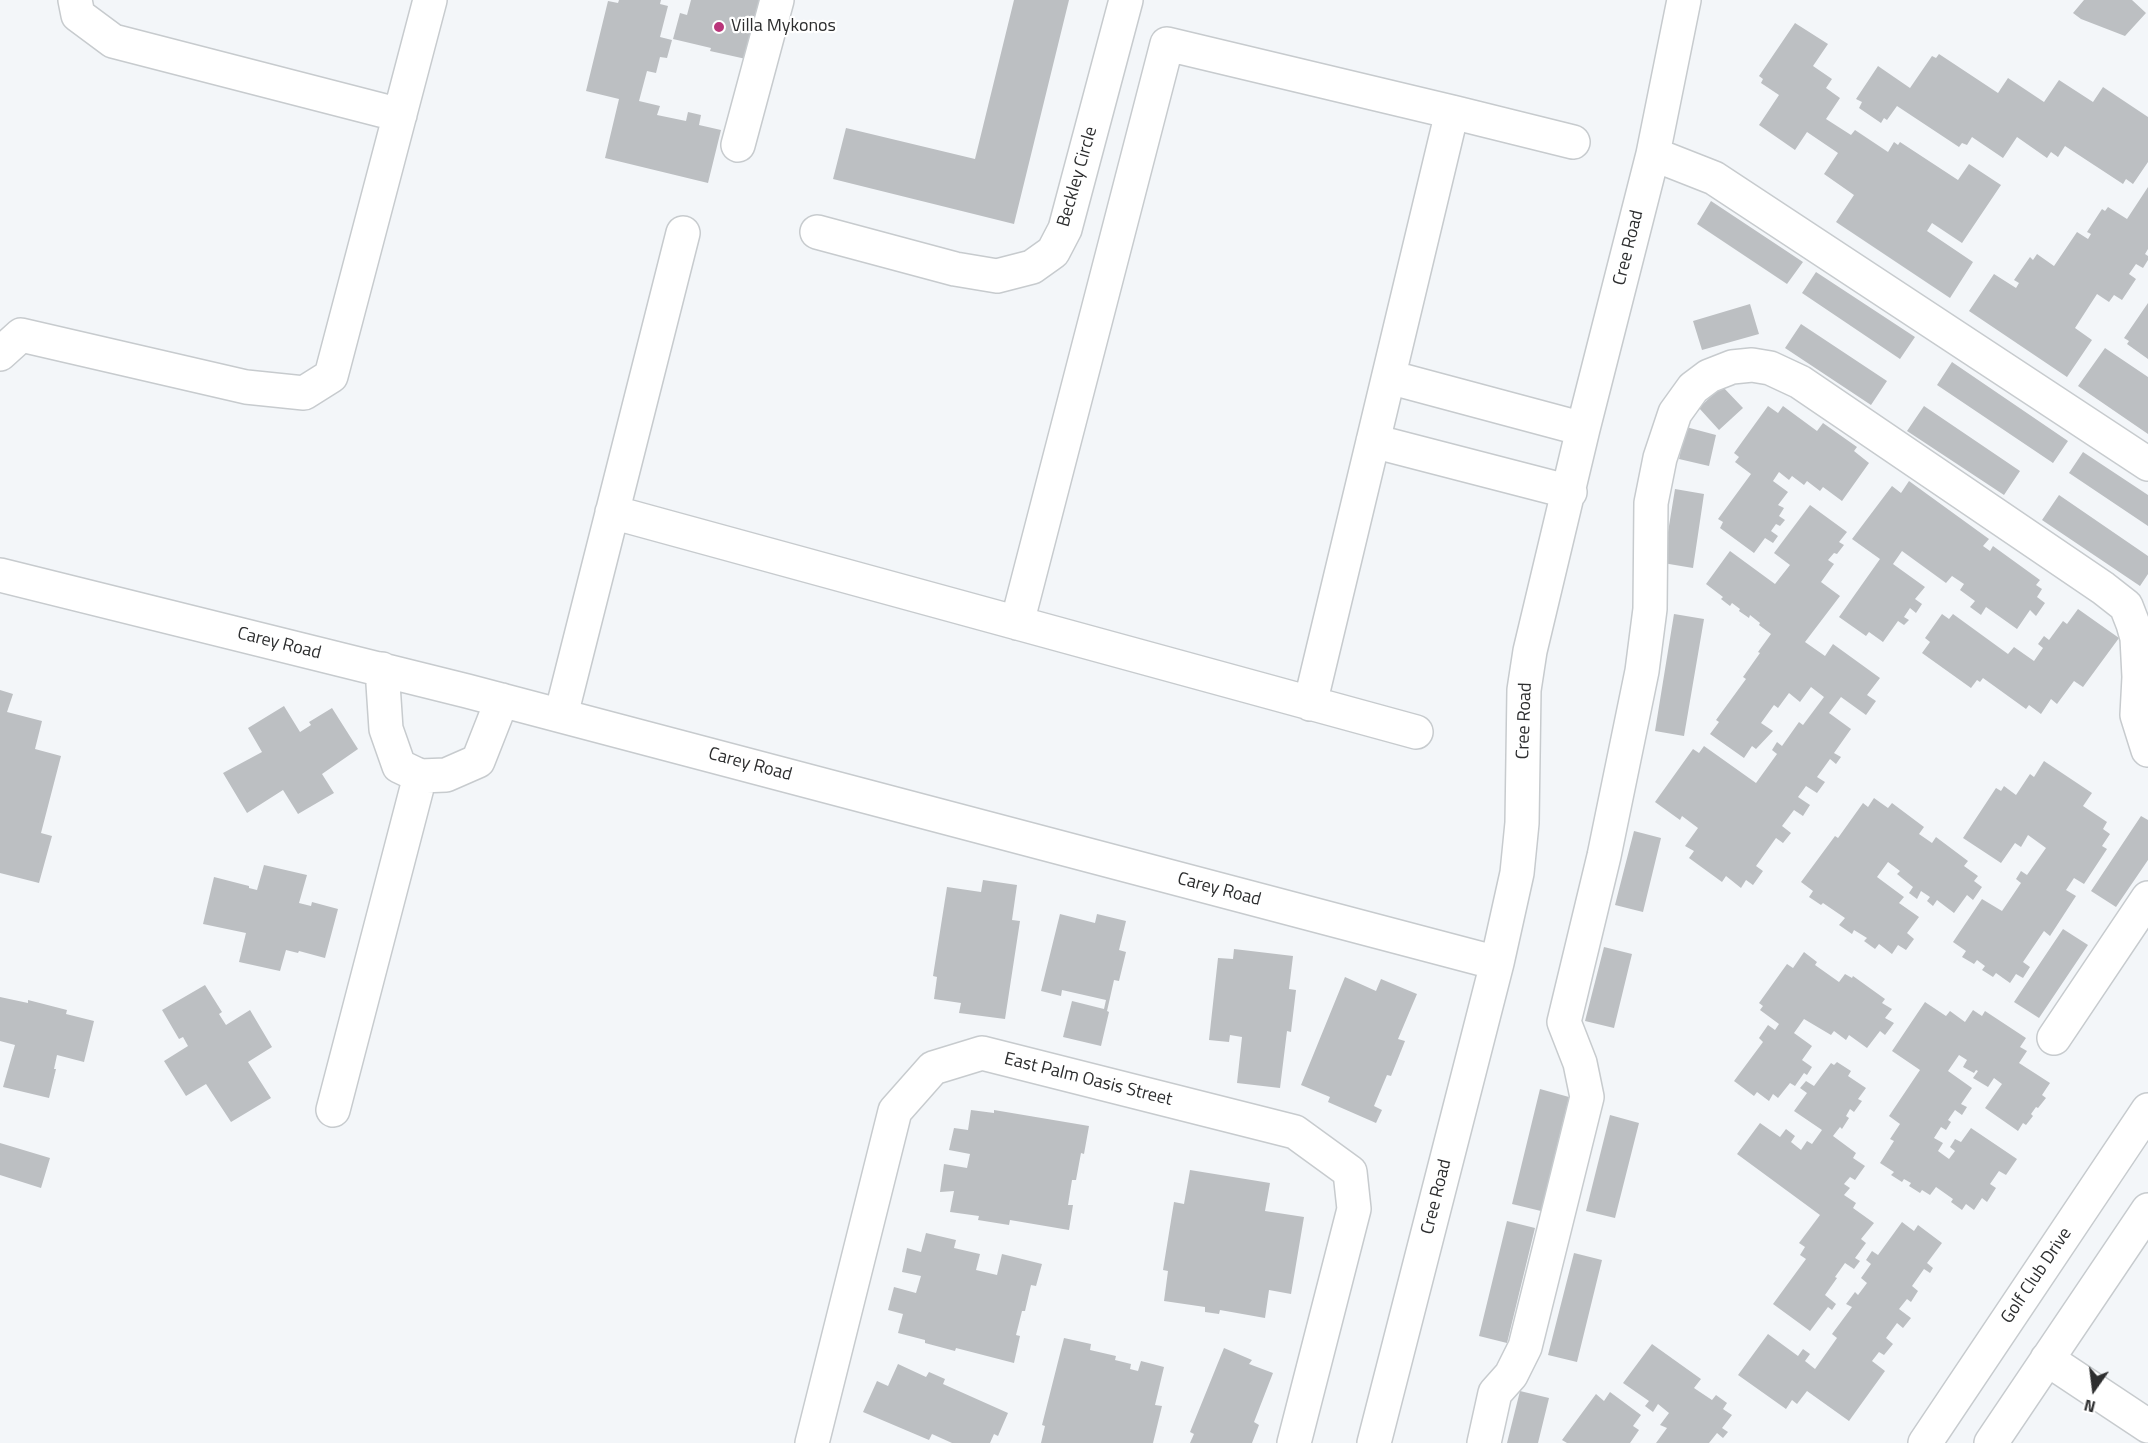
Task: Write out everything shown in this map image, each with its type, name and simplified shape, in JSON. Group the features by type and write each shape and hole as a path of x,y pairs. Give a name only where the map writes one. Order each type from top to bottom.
{"street":[{"path":"75,0 78,15 113,41 400,115"},
{"path":"0,354 21,335 246,387 304,393 331,376 430,0"},
{"path":"738,145 777,0"},
{"name":"Beckley Circle","path":"817,232 955,268 997,276 1032,267 1053,252 1065,229 1126,0"},
{"name":"Cree Road","path":"1374,1443 1497,963 1517,873 1522,823 1524,690 1530,651 1570,492 1583,429 1653,154 1684,0"},
{"path":"1017,623 1167,44 1573,142"},
{"path":"1310,704 1452,112"},
{"path":"1653,154 1714,178 2148,464"},
{"path":"561,715 683,233"},
{"path":"1484,1443 1495,1393 1511,1375 1525,1347 1587,1097 1580,1062 1564,1022 1604,856 1642,671 1650,609 1651,503 1660,458 1675,413 1693,388 1709,376 1732,367 1752,365 1770,368 1800,382 2103,588 2126,606 2137,638 2139,677 2137,715 2148,750"},
{"path":"1389,377 1583,429"},
{"path":"1373,441 1570,492"},
{"path":"612,512 1416,732"},
{"name":"Carey Road","path":"0,575 561,715 1497,963"},
{"path":"382,669 386,729 399,766 420,776 446,775 478,761 502,700"},
{"path":"333,1110 420,776"},
{"path":"2054,1038 2148,898"},
{"name":"East Palm Oasis Street","path":"812,1443 895,1110 933,1068 982,1053 1295,1132 1350,1172 1354,1209 1294,1443"},
{"name":"Golf Club Drive","path":"1925,1443 2148,1110"},
{"path":"1991,1443 2148,1210"},
{"path":"2047,1359 2148,1426"}],"building":[{"path":"619,0 661,0 660,4 668,6 660,37 672,40 667,58 660,57 656,73 647,71 639,101 660,106 657,115 686,121 688,112 701,115 699,125 721,130 708,183 605,158 619,99 586,91 608,1 618,3"},
{"name":"Villa Mykonos","path":"691,0 768,0 746,59 673,39 680,13 687,15"},
{"path":"1014,0 1069,0 1014,224 833,179 846,128 975,159"},
{"path":"2084,0 2132,0 2146,13 2125,36 2081,19 2073,13"},
{"path":"1795,23 1828,44 1813,66 1832,79 1826,88 1840,98 1826,119 1851,135 1855,130 1888,152 1894,142 1898,145 1900,142 1958,180 1969,164 2001,185 1962,243 1932,223 1927,231 1973,262 1950,298 1836,222 1854,195 1824,174 1838,153 1807,132 1795,150 1759,125 1779,95 1761,83 1763,79 1759,76"},
{"path":"1939,54 1998,93 2008,78 2044,102 2059,80 2093,102 2103,87 2148,117 2148,162 2133,184 2126,179 2123,184 2065,146 2058,157 2051,152 2047,158 2017,137 2003,158 1972,137 1967,145 1962,143 1959,147 1897,106 1887,120 1884,118 1881,123 1859,108 1862,102 1856,99 1878,66 1910,88 1932,56 1936,58"},
{"path":"2148,187 2148,249 2145,254 2148,260 2143,268 2136,264 2129,274 2136,279 2122,300 2114,295 2109,302 2097,294 2075,328 2092,340 2067,377 1969,311 1994,274 2016,288 2019,283 2014,280 2030,257 2033,260 2037,254 2054,266 2077,232 2088,239 2091,234 2087,232 2102,209 2105,211 2108,207 2127,219"},
{"path":"1711,201 1803,262 1787,284 1697,224"},
{"path":"1816,272 1915,337 1900,359 1802,293"},
{"path":"2148,303 2148,359 2127,344 2129,341 2124,338"},
{"path":"1750,304 1759,334 1702,350 1693,321"},
{"path":"1801,324 1887,381 1871,405 1785,348"},
{"path":"2105,348 2148,377 2148,434 2078,386"},
{"path":"1952,362 2068,441 2053,463 1937,385"},
{"path":"1722,386 1743,408 1719,430 1699,408"},
{"path":"1768,406 1778,413 1783,406 1817,431 1823,423 1857,447 1854,451 1869,463 1842,501 1823,487 1820,491 1807,481 1804,485 1792,476 1789,480 1779,472 1773,481 1788,492 1778,505 1784,508 1779,516 1785,520 1780,526 1776,524 1771,531 1778,536 1773,543 1765,538 1754,553 1720,528 1723,522 1718,519 1751,474 1735,462 1739,457 1734,453"},
{"path":"1924,406 2020,471 2004,495 1907,431"},
{"path":"1686,427 1716,435 1709,466 1679,459"},
{"path":"2083,452 2148,495 2148,526 2069,473"},
{"path":"1909,481 1989,539 1983,546 1990,551 1993,546 2040,580 2036,585 2042,589 2037,597 2045,603 2036,616 2030,610 2017,629 1986,607 1981,615 1970,607 1975,601 1960,590 1964,584 1952,576 1946,583 1902,551 1893,564 1925,587 1915,599 1922,604 1916,613 1910,608 1904,617 1909,620 1904,625 1898,621 1883,642 1869,632 1866,636 1839,617 1880,559 1852,539 1892,486 1901,493"},
{"path":"1675,489 1704,494 1693,568 1663,563"},
{"path":"2059,495 2148,556 2148,574 2140,586 2042,520"},
{"path":"1810,505 1847,532 1839,542 1844,545 1828,560 1834,564 1821,582 1840,596 1805,642 1825,656 1833,644 1880,678 1867,695 1876,701 1866,715 1841,697 1829,713 1851,729 1834,753 1841,757 1836,764 1830,759 1817,777 1825,782 1817,793 1806,786 1798,797 1810,805 1803,816 1794,810 1782,826 1791,833 1783,843 1776,838 1756,866 1763,871 1753,885 1746,880 1741,888 1726,876 1722,882 1689,858 1694,851 1685,846 1698,828 1682,816 1680,820 1655,802 1693,749 1699,753 1704,746 1756,783 1777,754 1772,750 1777,742 1782,746 1799,722 1803,725 1824,697 1811,687 1800,702 1789,693 1778,708 1774,705 1761,723 1773,731 1756,749 1752,746 1744,758 1710,734 1719,722 1716,720 1746,679 1743,677 1771,634 1750,615 1749,618 1732,603 1730,606 1721,599 1723,597 1706,584 1730,551 1775,584 1790,565 1774,553"},
{"path":"2078,609 2119,638 2083,687 2074,681 2057,704 2051,699 2041,714 2029,705 2026,709 1983,678 1980,682 1977,680 1971,688 1922,653 1930,642 1925,638 1942,614 1949,619 1953,614 2008,654 2014,647 2034,661 2043,648 2038,644 2044,636 2049,640 2063,621 2067,624"},
{"path":"1674,614 1704,619 1684,736 1655,731"},
{"path":"0,690 13,694 7,712 42,721 35,749 61,756 41,833 52,836 39,883 0,873"},
{"path":"284,706 300,732 311,725 309,722 332,708 358,749 322,774 334,793 298,814 283,790 247,813 223,773 262,752 248,728"},
{"path":"2044,761 2092,793 2083,806 2107,822 2103,829 2110,834 2102,846 2107,849 2084,884 2074,878 2066,890 2076,896 2050,936 2044,931 2023,962 2030,967 2023,978 2016,974 2010,983 1996,973 1993,977 1982,970 1985,966 1977,960 1974,964 1962,957 1966,951 1953,942 1982,899 2002,911 2021,883 2016,879 2021,871 2027,875 2046,848 2028,835 2021,847 2015,843 2001,863 1963,838 1996,788 2001,791 2004,786 2016,795 2030,774 2034,777"},
{"path":"1874,798 1888,808 1892,803 1924,827 1919,834 1932,843 1936,837 1968,861 1964,866 1978,876 1974,881 1982,887 1973,900 1967,895 1954,913 1937,900 1933,906 1927,901 1930,897 1921,891 1917,899 1909,893 1913,887 1897,874 1900,871 1888,862 1877,877 1904,897 1899,903 1919,917 1907,933 1914,939 1906,950 1898,945 1892,954 1879,944 1875,949 1864,941 1867,938 1854,930 1852,934 1839,925 1845,918 1823,903 1821,905 1809,897 1813,891 1801,882 1835,836 1838,838 1863,803 1868,807"},
{"path":"2141,816 2148,820 2148,860 2116,907 2091,891"},
{"path":"1634,831 1661,838 1643,912 1615,905"},
{"path":"264,865 307,875 299,903 311,906 312,902 338,909 325,958 286,950 280,971 239,962 246,933 203,924 214,877 257,890"},
{"path":"983,880 1017,885 1012,920 1020,921 1005,1019 959,1013 961,1003 934,999 937,977 933,976 947,887 981,892"},
{"path":"1060,914 1095,923 1097,914 1126,921 1119,950 1126,952 1119,981 1114,980 1101,1046 1063,1037 1072,1001 1104,1009 1106,1000 1062,990 1061,996 1041,991"},
{"path":"2063,929 2088,945 2039,1018 2014,1002"},
{"path":"1604,947 1632,954 1614,1028 1585,1021"},
{"path":"1234,949 1293,956 1289,989 1296,990 1291,1032 1287,1031 1280,1088 1237,1083 1242,1037 1230,1035 1229,1042 1209,1040 1218,958 1233,959"},
{"path":"1804,952 1817,962 1815,965 1839,982 1845,974 1852,978 1853,976 1885,999 1882,1003 1892,1009 1885,1018 1894,1023 1885,1035 1880,1031 1867,1048 1849,1035 1846,1040 1834,1031 1831,1035 1804,1019 1794,1033 1812,1046 1802,1060 1812,1067 1807,1075 1804,1073 1795,1086 1790,1083 1778,1098 1773,1094 1769,1101 1757,1092 1754,1096 1734,1081 1763,1042 1759,1038 1768,1025 1775,1030 1779,1024 1760,1010 1763,1006 1759,1003 1787,964 1793,968"},
{"path":"1345,977 1376,991 1381,979 1417,994 1398,1039 1405,1041 1391,1076 1387,1075 1374,1106 1382,1110 1376,1123 1328,1102 1330,1097 1301,1085"},
{"path":"205,985 222,1012 219,1014 226,1025 250,1010 272,1047 248,1062 271,1098 231,1122 206,1084 186,1096 164,1061 188,1046 183,1037 179,1039 162,1010"},
{"path":"0,997 28,1003 28,1000 67,1010 66,1014 94,1021 84,1062 57,1055 49,1098 3,1087 15,1045 0,1041"},
{"path":"1925,1002 1946,1016 1950,1011 1965,1022 1973,1010 1982,1016 1985,1011 2026,1038 2020,1047 2027,1051 2019,1063 2050,1083 2042,1095 2046,1098 2038,1108 2036,1107 2026,1125 2023,1123 2018,1131 1985,1108 2002,1084 1994,1078 1988,1087 1973,1078 1978,1071 1974,1073 1963,1067 1967,1060 1959,1055 1948,1071 1972,1088 1961,1104 1967,1107 1962,1115 1955,1110 1948,1120 1951,1122 1946,1130 1941,1127 1934,1138 1943,1143 1938,1151 1949,1159 1955,1151 1950,1147 1955,1139 1961,1142 1971,1128 2017,1159 2006,1175 1999,1171 1990,1184 1996,1188 1987,1202 1982,1198 1974,1210 1966,1204 1962,1210 1951,1202 1953,1199 1936,1187 1930,1195 1922,1190 1920,1193 1909,1186 1911,1183 1904,1179 1902,1182 1891,1175 1894,1172 1880,1163 1894,1141 1890,1139 1900,1124 1889,1116 1920,1070 1892,1051"},
{"path":"1837,1062 1851,1071 1848,1076 1866,1088 1858,1099 1862,1101 1854,1112 1850,1109 1846,1116 1849,1118 1842,1129 1840,1127 1833,1136 1856,1153 1853,1158 1865,1166 1855,1180 1850,1177 1844,1184 1850,1188 1844,1195 1856,1203 1853,1208 1874,1223 1861,1239 1866,1243 1855,1258 1860,1261 1854,1269 1845,1263 1825,1295 1836,1304 1832,1310 1828,1307 1810,1331 1773,1304 1806,1259 1800,1255 1805,1247 1799,1243 1820,1215 1737,1154 1760,1123 1780,1137 1786,1129 1795,1136 1791,1142 1801,1150 1807,1141 1812,1144 1822,1130 1794,1111 1807,1093 1800,1088 1806,1081 1814,1086 1831,1063 1834,1065"},
{"path":"1540,1089 1569,1097 1541,1211 1512,1204"},
{"path":"971,1110 994,1113 994,1110 1089,1126 1076,1180 1072,1180 1068,1205 1073,1205 1069,1230 1010,1220 1009,1225 978,1220 979,1216 950,1212 954,1191 940,1192 944,1164 967,1168 970,1154 949,1150 954,1128 968,1130"},
{"path":"1610,1115 1639,1123 1615,1218 1586,1211"},
{"path":"0,1143 50,1158 41,1188 0,1175"},
{"path":"1190,1170 1270,1183 1265,1211 1304,1217 1291,1294 1269,1290 1265,1318 1220,1310 1219,1314 1205,1312 1205,1307 1164,1301 1168,1271 1163,1270 1174,1202 1184,1204"},
{"path":"1507,1221 1535,1228 1507,1343 1479,1336"},
{"path":"1902,1222 1914,1231 1918,1225 1942,1243 1927,1263 1933,1268 1930,1273 1924,1269 1912,1286 1918,1291 1911,1302 1907,1299 1899,1309 1911,1318 1903,1328 1897,1323 1886,1338 1893,1344 1884,1355 1879,1352 1872,1361 1885,1371 1849,1421 1807,1391 1797,1404 1792,1400 1786,1409 1738,1375 1768,1334 1798,1356 1803,1349 1810,1354 1805,1361 1815,1369 1837,1338 1832,1334 1852,1307 1846,1304 1855,1292 1858,1295 1867,1283 1861,1278 1871,1264 1866,1260 1872,1251 1878,1255"},
{"path":"926,1233 956,1240 954,1248 980,1254 976,1270 997,1275 1002,1254 1042,1264 1036,1286 1031,1285 1025,1311 1022,1311 1016,1335 1020,1336 1014,1363 956,1348 955,1351 898,1333 903,1314 888,1310 894,1287 916,1293 921,1276 902,1272 907,1248 921,1252"},
{"path":"1574,1253 1602,1260 1577,1362 1548,1355"},
{"path":"1064,1338 1091,1344 1090,1350 1116,1356 1115,1360 1131,1364 1130,1369 1138,1371 1141,1361 1164,1367 1155,1405 1162,1406 1153,1443 1041,1443 1045,1426 1042,1425"},
{"path":"1652,1344 1701,1379 1694,1388 1712,1400 1716,1395 1727,1403 1723,1409 1732,1415 1722,1428 1728,1432 1723,1438 1717,1433 1709,1443 1656,1443 1667,1428 1660,1425 1669,1413 1658,1404 1653,1412 1645,1406 1649,1401 1623,1383"},
{"path":"1224,1348 1252,1360 1249,1364 1273,1373 1254,1422 1259,1425 1252,1443 1190,1443 1194,1434 1190,1432"},
{"path":"898,1364 926,1377 929,1372 945,1379 943,1384 1008,1413 998,1436 994,1434 990,1443 952,1443 932,1434 929,1440 863,1412 877,1381 888,1386"},
{"path":"1520,1391 1549,1398 1538,1443 1507,1443"},
{"path":"1610,1392 1641,1415 1633,1426 1639,1430 1630,1443 1567,1443 1562,1440 1596,1394 1604,1401"}],"place":[{"name":"Villa Mykonos","path":"719,27"}]}
